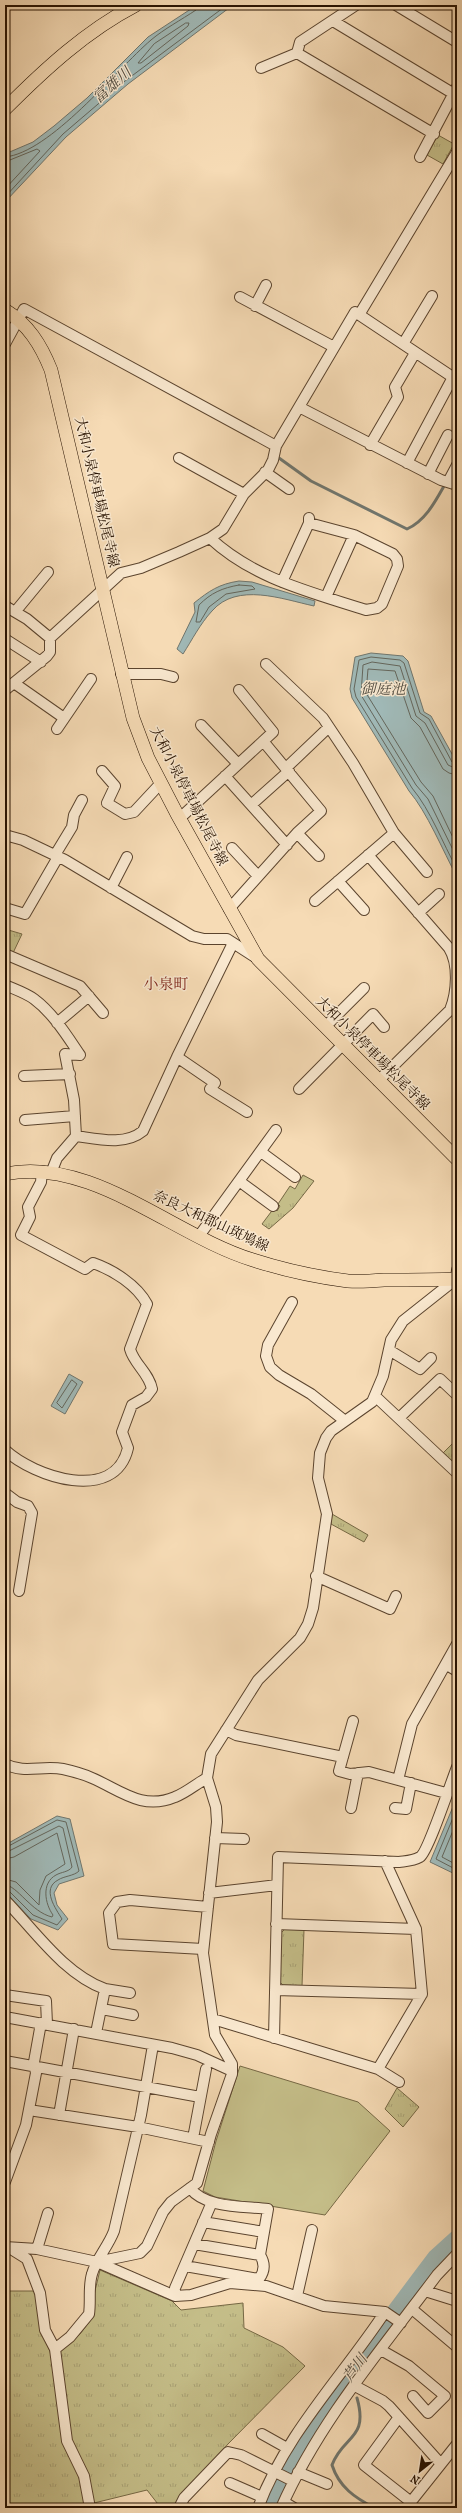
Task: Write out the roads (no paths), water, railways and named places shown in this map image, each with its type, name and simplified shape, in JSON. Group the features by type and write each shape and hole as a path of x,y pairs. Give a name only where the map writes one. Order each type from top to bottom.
{"main road":[{"path":"5,109 41,72 86,36 136,5"},
{"name":"大和小泉停車場松尾寺線","path":"5,310 18,318 44,352 51,370 103,588 121,674 133,718 148,758 161,783 229,909 258,959 457,1159"},
{"name":"奈良大和郡山斑鳩線","path":"5,1174 24,1170 47,1172 112,1192 199,1236 251,1260 292,1271 349,1281 457,1276"}],"street":[{"path":"297,53 300,42 356,5"},
{"path":"396,5 457,42"},
{"path":"333,21 455,91 434,134 420,157"},
{"path":"261,68 297,53"},
{"path":"297,53 434,134"},
{"path":"360,315 457,152"},
{"path":"255,306 266,285"},
{"path":"403,344 432,296"},
{"path":"240,297 334,347"},
{"path":"5,344 24,309 276,446"},
{"path":"64,718 8,686 41,662 50,652 50,638 103,588 121,574 141,568 210,538 223,530 244,494 265,472 273,460 276,446 355,312 455,378 407,463"},
{"path":"370,445 398,397 395,387 415,353"},
{"path":"299,408 428,474 452,484 457,465"},
{"path":"428,474 448,435"},
{"path":"179,458 244,494"},
{"path":"265,472 289,489"},
{"path":"210,538 220,548 263,575 282,582 366,610 377,608 382,604 398,566 398,559 393,554 354,535 309,520 282,582"},
{"path":"326,596 354,535"},
{"path":"15,612 48,572"},
{"path":"5,606 50,638"},
{"path":"5,638 41,662"},
{"path":"266,664 311,704 329,727 394,833 427,872"},
{"path":"121,674 161,674 173,677"},
{"path":"57,729 91,679"},
{"path":"180,818 273,732 239,690"},
{"path":"201,725 238,764"},
{"path":"251,805 288,770 329,727"},
{"path":"229,909 297,833 321,811 263,741"},
{"path":"102,770 116,786 107,803 125,814 134,812 161,783"},
{"path":"225,776 287,845"},
{"path":"5,908 25,914 72,827 74,815 82,800"},
{"path":"297,833 319,856"},
{"path":"315,901 394,833"},
{"path":"5,836 23,840 57,856 199,939 221,938 233,943 258,959"},
{"path":"232,848 258,876"},
{"path":"368,855 455,957 454,1001 450,1010 433,1029 378,1081"},
{"path":"111,888 127,857"},
{"path":"338,881 364,910"},
{"path":"418,913 439,894"},
{"path":"76,1136 127,1140 136,1138 147,1126 177,1057 233,943"},
{"path":"5,954 80,986 103,1013"},
{"path":"5,985 33,998 57,1023 80,1055 65,1054 70,1074 76,1136 57,1158 41,1182 28,1207 30,1217 21,1235 85,1270 93,1263 107,1268 142,1294 147,1304 130,1349 132,1356 150,1380 152,1389 146,1397 132,1405 122,1432 128,1448 118,1470 100,1479 66,1480 53,1477 14,1458 5,1450"},
{"path":"324,1027 364,988"},
{"path":"57,1023 89,996"},
{"path":"299,1089 373,1014 384,1028"},
{"path":"177,1057 215,1083 210,1089 247,1112"},
{"path":"24,1076 70,1074"},
{"path":"25,1120 75,1116"},
{"path":"199,1236 276,1130"},
{"path":"261,1152 296,1177"},
{"path":"239,1181 273,1206"},
{"path":"97,2262 140,2253 147,2246 163,2212 171,2202 197,2183 232,2070 232,2064 215,2035 203,1950 215,1838 216,1807 207,1778 211,1754 258,1680 282,1658 305,1628 313,1608 316,1576 327,1514 318,1478 320,1453 326,1438 345,1421 359,1413 372,1402 383,1376 391,1340 403,1321 457,1276"},
{"path":"292,1302 268,1345 266,1356 270,1367 279,1375 311,1394 345,1421"},
{"path":"389,1350 420,1370 432,1358"},
{"path":"399,1418 440,1379 457,1395"},
{"path":"375,1396 457,1473"},
{"path":"5,1493 17,1502 28,1506 32,1513 19,1591"},
{"path":"316,1576 390,1609 396,1596"},
{"path":"398,1780 412,1724 447,1665 457,1644"},
{"path":"447,1665 457,1671"},
{"path":"352,1721 339,1771 358,1773 369,1772 446,1793"},
{"path":"226,1730 236,1735 343,1757"},
{"path":"5,1764 20,1769 60,1768 76,1772 92,1777 119,1793 146,1802 175,1797 207,1778"},
{"path":"274,2038 278,1857 385,1862 413,1861 421,1856 428,1847 446,1793 457,1768"},
{"path":"351,1808 358,1773"},
{"path":"396,1808 406,1809 411,1783"},
{"path":"215,1838 244,1839"},
{"path":"378,2069 422,1994 416,1929 385,1862"},
{"path":"210,1893 277,1885"},
{"path":"5,1900 60,1960 97,1986 105,1989 130,1993"},
{"path":"203,1950 112,1944 109,1913 117,1902 130,1900 208,1907"},
{"path":"276,1924 416,1929"},
{"path":"96,2033 105,1989"},
{"path":"275,1990 422,1994"},
{"path":"5,1995 46,2001 44,2024 34,2066 36,2074 26,2125 5,2182"},
{"path":"102,2009 133,2015"},
{"path":"5,2017 96,2033 197,2055 232,2070"},
{"path":"213,2020 378,2069 399,2082"},
{"path":"59,2115 74,2029"},
{"path":"55,2349 70,2336 89,2314 88,2295 97,2262 108,2246 114,2231 138,2127 153,2045"},
{"path":"5,2062 146,2086 200,2097"},
{"path":"194,2133 206,2069"},
{"path":"29,2110 138,2127 209,2142"},
{"path":"185,2266 259,2279 263,2275 264,2262 260,2255 268,2209 212,2202 195,2194 190,2188"},
{"path":"175,2296 175,2288 212,2202"},
{"path":"37,2249 48,2213"},
{"path":"203,2222 264,2232"},
{"path":"297,2296 312,2230"},
{"path":"194,2244 260,2255"},
{"path":"6,2246 37,2249 97,2262 175,2296 191,2295 230,2283 266,2286 324,2306 384,2312 401,2323"},
{"path":"6,2246 20,2253 31,2266 32,2277 43,2304 45,2330 55,2349 67,2441 84,2476 90,2508"},
{"path":"294,2508 282,2505 295,2476 311,2447 425,2291 448,2262 457,2254"},
{"path":"425,2291 457,2301"},
{"path":"412,2309 457,2346"},
{"path":"258,2508 274,2471 287,2448 384,2312"},
{"path":"381,2350 409,2366 445,2396 428,2414 413,2396"},
{"path":"355,2386 383,2401 441,2464"},
{"path":"399,2417 364,2465 408,2505 456,2446"},
{"path":"262,2434 287,2448"},
{"path":"179,2508 184,2498 228,2452 241,2455 274,2471 327,2484"},
{"path":"230,2483 262,2497"}],"water":[{"name":"富雄川","path":"197,5 233,5 128,84 66,137 5,202 5,154 33,142 54,126 87,98 148,37"},
{"path":"239,581 252,582 315,601 314,606 260,595 234,597 222,602 212,611 183,654 177,649 195,612 194,603 215,589 226,584"},
{"name":"御庭池","path":"371,653 403,656 408,661 424,712 431,716 457,763 457,877 422,810 352,698 350,689 355,657"},
{"path":"69,1374 83,1382 65,1414 51,1406"},
{"path":"457,1797 457,1875 430,1862"},
{"path":"57,1816 70,1819 84,1876 59,1884 54,1893 57,1905 68,1919 58,1930 31,1919 5,1892 5,1845"}],"waterway":[{"path":"279,458 311,481 407,529 413,526 424,516 433,505 444,486"},
{"name":"芦川","path":"268,2508 290,2463 326,2407 436,2258 457,2239"},
{"path":"357,2398 360,2412 360,2422 357,2430 342,2448 332,2465 343,2486 354,2496 375,2508"}],"district":[{"name":"小泉町","path":"166,984"}]}
